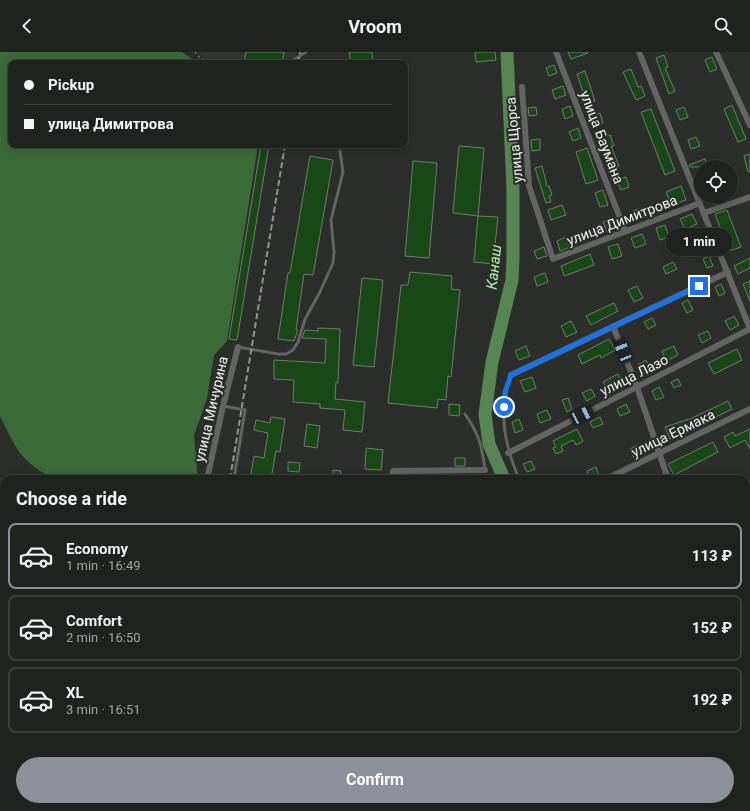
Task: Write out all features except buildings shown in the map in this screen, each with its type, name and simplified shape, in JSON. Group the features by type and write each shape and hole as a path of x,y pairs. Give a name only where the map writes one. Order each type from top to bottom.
{"street":[{"name":"улица Баумана","path":"556,52 625,231"},
{"path":"639,52 694,187"},
{"path":"716,52 750,125"},
{"name":"улица Щорса","path":"522,87 529,186 553,259"},
{"path":"704,213 750,197"},
{"name":"улица Димитрова","path":"553,259 695,204"},
{"path":"701,204 750,329"},
{"path":"511,375 728,272"},
{"path":"613,326 637,387 667,475"},
{"name":"улица Лазо","path":"508,453 750,329"},
{"name":"улица Мичурина","path":"208,475 238,347"},
{"name":"улица Ермака","path":"614,475 750,409"},
{"path":"392,475 393,471 485,470"}],"lane":[{"path":"294,60 306,52"},
{"name":"улица Мичурина","path":"238,347 286,354 293,350 298,342 305,319 320,294 332,262 334,252 331,220 343,172 340,151"},
{"path":"511,375 505,392 503,423 508,453 517,475"},
{"path":"223,406 245,410 235,475"},
{"path":"465,414 481,444 485,470"}],"path":[{"path":"195,52 199,57 204,60"}],"shaded area":[{"path":"197,52 296,52 295,60 208,60"}],"green space":[{"path":"0,52 182,52 194,60 8,60 8,148 258,148 227,341 214,355 207,398 194,436 198,475 47,475 26,460 20,453 0,416"}],"waterway":[{"name":"Канаш","path":"502,475 489,444 485,414 492,362 512,280 513,190 507,52"}],"railway":[{"path":"299,60 300,52"},
{"path":"231,475 285,148"}],"route":[{"path":"504,407 505,392 511,375 699,286"}]}
